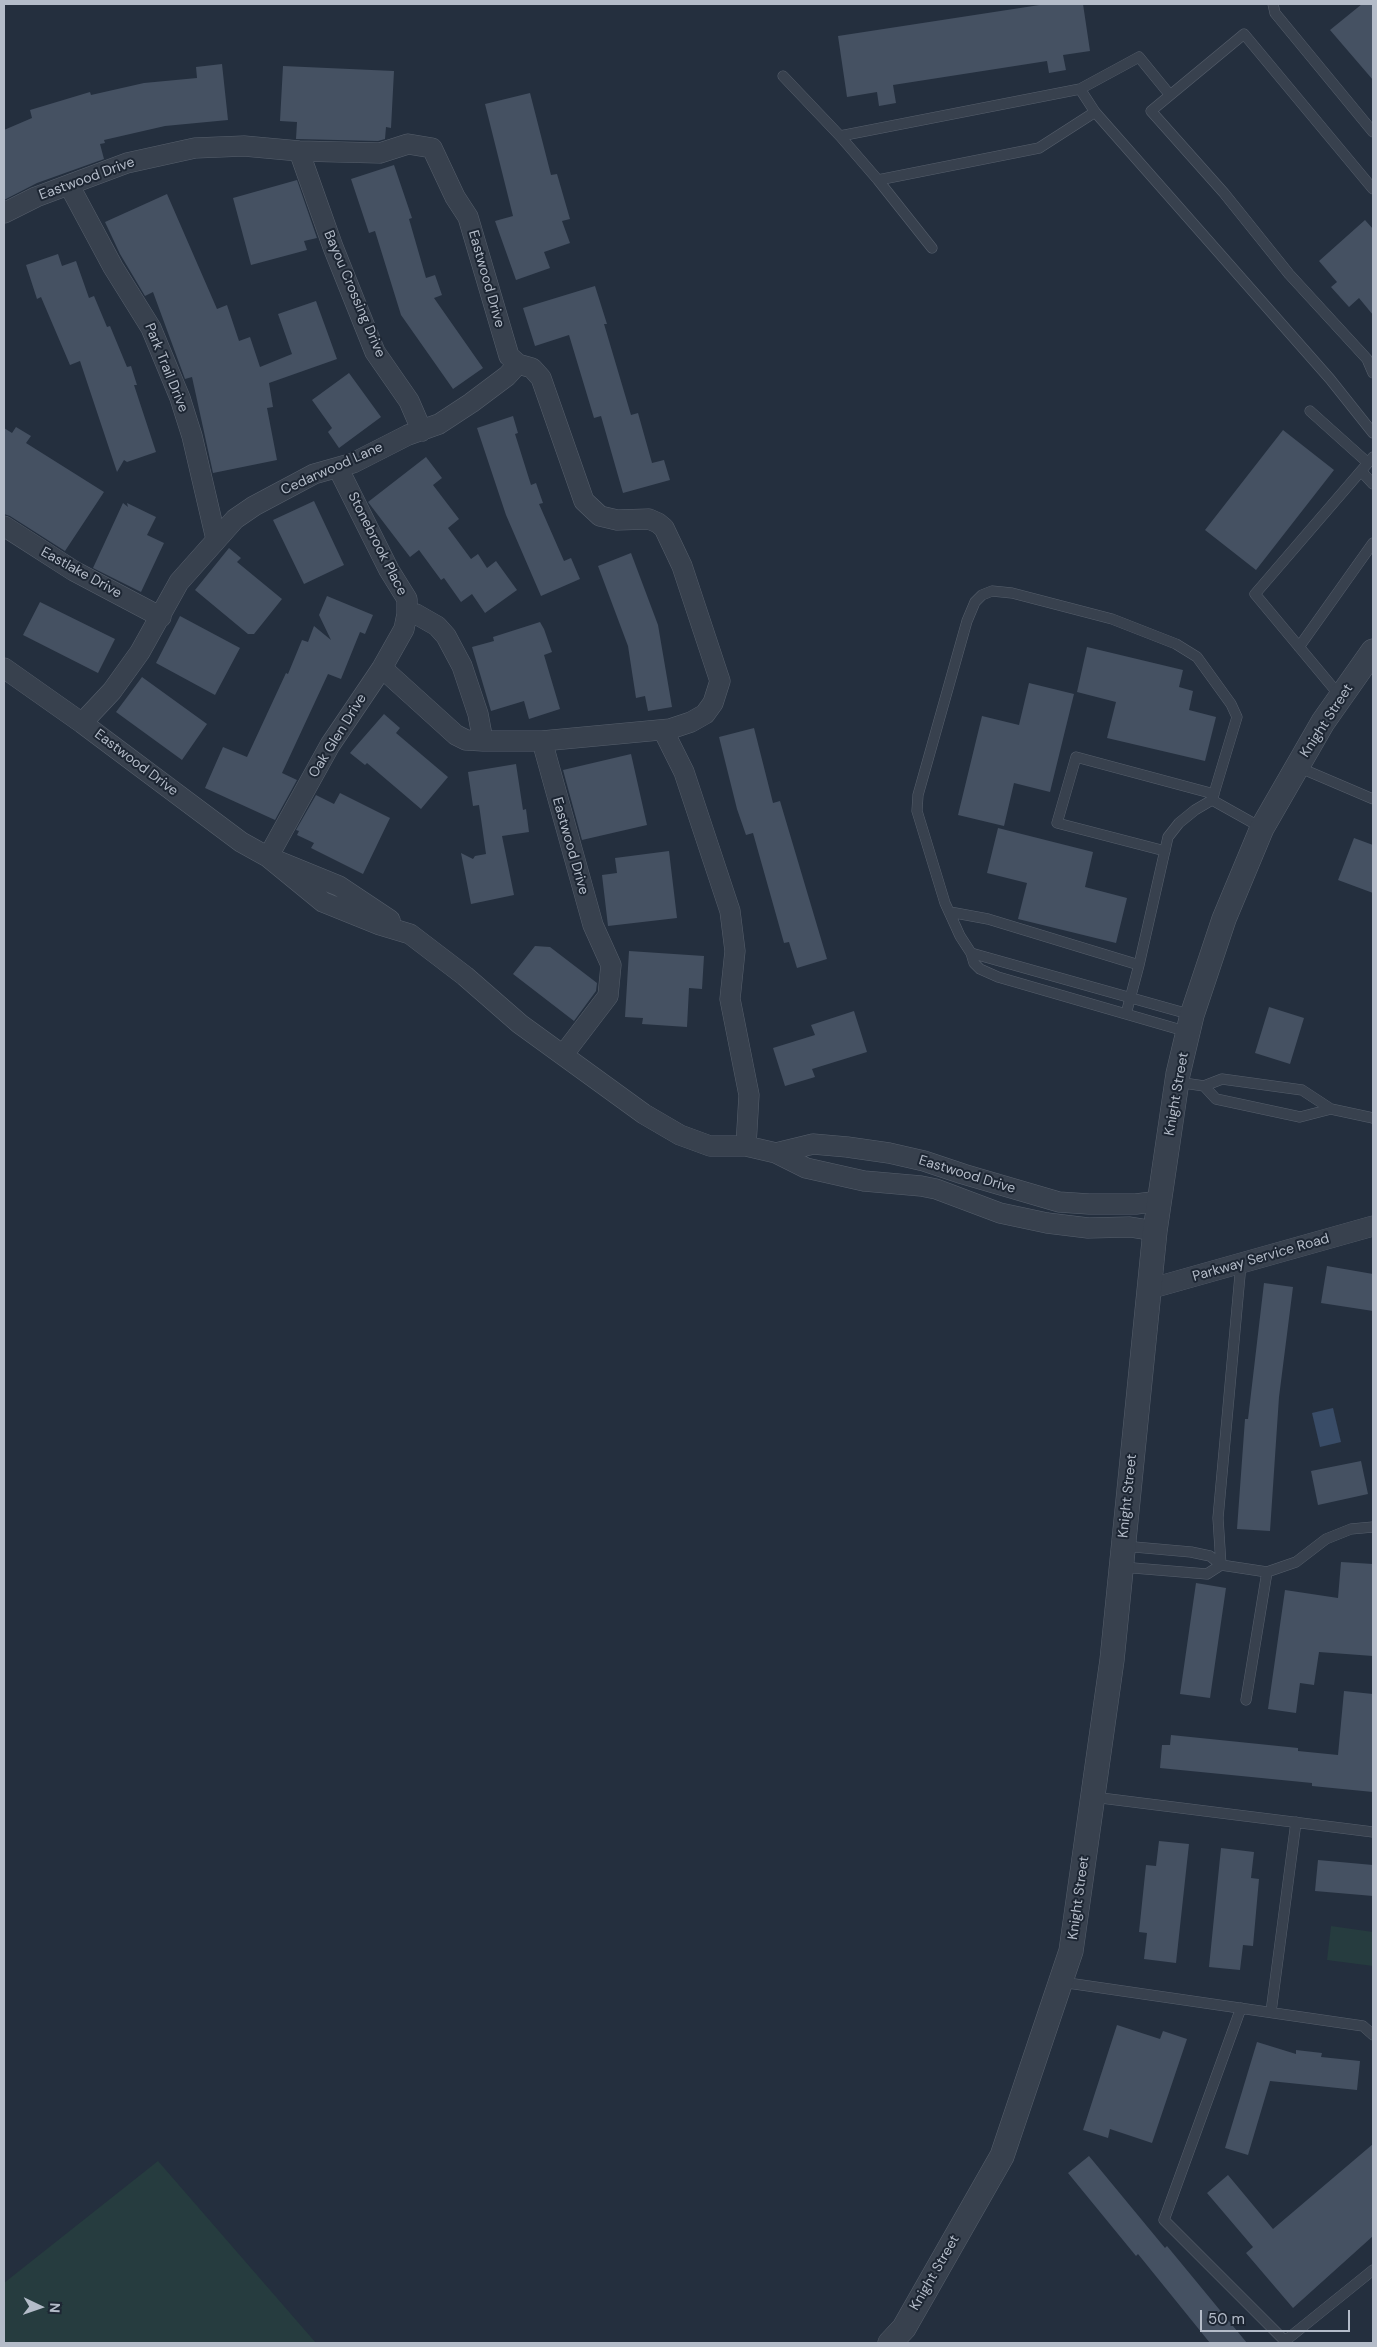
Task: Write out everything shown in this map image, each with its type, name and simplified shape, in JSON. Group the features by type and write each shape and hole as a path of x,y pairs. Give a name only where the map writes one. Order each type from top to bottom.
{"street":[{"name":"Eastwood Drive","path":"4,213 36,197 127,162 195,148 244,146 299,151 380,153 415,144 432,148 468,217 509,356 518,364 532,368 541,378 584,501 594,512 609,519 649,519 658,523 670,538 682,566 720,681 716,697 705,714 691,722 663,730 542,740 593,925 611,964 608,996 563,1055"},
{"name":"Bayou Crossing Drive","path":"299,151 333,247 376,352 409,401 422,431"},
{"name":"Park Trail Drive","path":"69,185 113,267 151,328 180,398 192,436 216,539"},
{"name":"Cedarwood Lane","path":"82,723 112,691 140,652 179,582 235,519 254,506 314,474 353,463 408,435 439,424 471,404 507,376 518,364"},
{"name":"Stonebrook Place","path":"338,468 389,570 407,599 407,614 416,614 437,626 446,636 462,666 478,714 483,741"},
{"name":"Eastlake Drive","path":"4,526 74,571 161,617"},
{"name":"Oak Glen Drive","path":"268,857 330,745 382,668 404,628 407,614"},
{"name":"Knight Street","path":"890,2343 904,2328 1002,2156 1071,1951 1112,1660 1155,1231 1177,1082 1190,1024 1224,919 1262,828 1323,722 1373,651"},
{"name":"Eastwood Drive","path":"4,668 82,723 241,842 268,857 323,902 380,925 410,934 465,976 520,1024 644,1114 680,1135 710,1146 746,1146 776,1153 806,1168 880,1184 920,1186 1000,1213 1046,1223 1088,1228 1130,1227 1155,1231"},
{"path":"382,668 456,736 466,740 483,741 542,740"},
{"path":"663,730 684,772 730,911 735,952 730,998 748,1095 746,1146"},
{"name":"Eastwood Drive","path":"776,1153 813,1144 847,1147 924,1161 1059,1202 1117,1204 1160,1201"},
{"name":"Parkway Service Road","path":"1149,1289 1373,1226"}],"lane":[{"path":"1273,4 1275,13 1373,132"},
{"path":"1373,189 1244,34 1151,111 1224,192 1289,274 1366,360 1373,373"},
{"path":"840,136 1080,89 1139,57 1170,95"},
{"path":"783,76 840,136 932,248"},
{"path":"1080,89 1095,112 1330,378 1373,434"},
{"path":"878,180 1039,148 1095,112"},
{"path":"1310,411 1367,463 1373,484"},
{"path":"1341,697 1255,594 1367,463"},
{"path":"1299,646 1373,544"},
{"path":"1126,1014 1168,837 1179,823 1213,797 1238,717 1232,704 1197,657 1176,644 1112,619 1012,593 992,591 982,595 975,602 966,621 918,795 917,812 922,829 960,936 971,953 974,963 980,969 998,977 1126,1014 1190,1024"},
{"path":"1165,851 1057,823 1076,757 1213,797 1262,828"},
{"path":"1298,767 1373,799"},
{"path":"950,912 988,919 1139,965"},
{"path":"971,953 1130,998 1190,1024"},
{"path":"1177,1082 1204,1086 1222,1079 1302,1090 1331,1109 1373,1118"},
{"path":"1204,1086 1216,1098 1300,1117 1331,1109"},
{"path":"1221,1565 1218,1518 1241,1264"},
{"path":"1122,1556 1191,1552 1210,1556 1221,1565 1266,1572 1296,1562 1326,1539 1351,1529 1373,1527"},
{"path":"1122,1556 1207,1574 1221,1565"},
{"path":"1246,1700 1266,1572"},
{"path":"1093,1797 1373,1832"},
{"path":"1270,2012 1296,1822"},
{"path":"1061,1982 1363,2026 1373,2035"},
{"path":"1241,2008 1164,2220 1285,2341 1373,2270"}],"green space":[{"path":"1331,1926 1373,1932 1373,1966 1327,1960"},
{"path":"158,2161 316,2343 4,2343 4,2283"}],"water":[{"path":"1333,1408 1341,1442 1320,1447 1312,1413"}],"building":[{"path":"1046,4 1083,4 1090,51 1063,55 1066,70 1049,73 1047,61 893,85 896,103 879,106 877,92 847,97 838,36"},
{"path":"1362,4 1373,4 1373,80 1330,30"},
{"path":"222,64 228,120 165,126 104,140 105,143 100,144 104,159 37,183 4,200 4,130 32,118 30,110 90,92 91,95 144,83 197,78 196,67"},
{"path":"283,66 394,71 391,128 386,127 385,139 378,141 296,139 297,122 280,121"},
{"path":"530,93 551,175 557,174 570,219 562,221 570,243 544,252 550,268 516,280 495,221 513,216 485,104"},
{"path":"394,165 412,218 409,219 426,278 435,275 442,295 434,298 483,368 453,389 401,315 375,231 369,233 351,179"},
{"path":"297,180 317,238 304,241 307,250 251,265 233,198"},
{"path":"167,194 217,309 227,305 239,341 250,337 260,367 292,354 278,314 316,301 337,359 269,383 273,407 267,408 277,460 213,473 192,377 185,379 153,292 145,296 120,254 105,222"},
{"path":"1365,220 1373,229 1373,315 1359,298 1349,307 1331,287 1337,282 1319,261"},
{"path":"58,254 62,266 76,261 89,298 94,296 107,327 110,326 127,367 131,366 137,385 134,385 156,452 127,462 124,460 117,472 80,361 70,365 41,297 37,299 26,265"},
{"path":"595,286 607,324 604,324 631,415 638,413 652,463 664,460 670,480 623,493 601,416 594,418 569,335 535,346 523,308"},
{"path":"349,373 381,417 339,448 328,432 332,428 312,400"},
{"path":"513,416 518,433 515,434 531,485 536,483 543,503 539,504 564,561 571,558 580,579 541,596 506,515 477,428"},
{"path":"16,427 31,436 26,443 104,492 65,551 4,514 4,428 12,433"},
{"path":"1283,430 1334,470 1256,570 1205,530"},
{"path":"426,457 442,478 433,485 459,519 448,528 471,559 478,554 487,568 496,561 517,590 485,613 472,594 461,602 444,578 441,580 419,550 410,557 368,502"},
{"path":"314,501 344,565 304,584 273,520"},
{"path":"123,503 128,507 127,503 156,517 147,535 164,543 141,592 93,568"},
{"path":"229,548 241,558 237,562 282,599 254,634 248,634 195,590"},
{"path":"631,553 658,625 672,707 648,711 645,696 636,698 628,646 598,566"},
{"path":"327,596 373,615 365,634 360,632 341,679 328,674 282,773 297,780 275,820 205,788 223,747 247,757 286,673 288,674 302,640 308,642 314,626 331,640 319,615"},
{"path":"40,602 115,639 98,673 23,635"},
{"path":"180,616 240,648 215,695 156,663"},
{"path":"540,622 552,652 544,655 560,709 529,719 524,701 491,711 472,647 494,641 493,637"},
{"path":"1087,647 1183,670 1179,687 1193,691 1189,710 1216,717 1205,761 1107,738 1116,702 1077,692"},
{"path":"142,677 207,724 182,760 116,712"},
{"path":"1029,683 1074,694 1050,792 1014,783 1004,826 958,815 982,716 1019,725"},
{"path":"384,714 400,728 396,733 448,777 421,809 367,763 365,765 350,753"},
{"path":"754,728 773,803 780,801 827,959 797,968 789,942 784,943 753,833 746,835 737,809 719,737"},
{"path":"631,754 647,825 582,840 563,770"},
{"path":"516,764 523,810 526,809 529,832 502,836 514,895 471,904 461,853 473,859 475,856 486,854 479,805 473,806 468,772"},
{"path":"340,793 390,818 363,874 311,848 314,843 297,835 299,831 296,830 316,795 334,804"},
{"path":"998,828 1093,852 1085,887 1127,898 1116,943 1018,919 1027,883 987,873"},
{"path":"1354,838 1373,845 1373,893 1338,880"},
{"path":"669,851 677,918 608,926 602,875 617,873 615,858"},
{"path":"535,946 550,947 597,983 596,991 574,1021 513,974"},
{"path":"629,951 704,956 702,989 689,988 687,1027 642,1024 643,1018 625,1017"},
{"path":"1269,1007 1304,1018 1290,1064 1255,1053"},
{"path":"854,1011 867,1052 812,1069 815,1077 785,1086 773,1048 815,1035 811,1025"},
{"path":"1327,1266 1373,1274 1373,1311 1321,1303"},
{"path":"1264,1283 1293,1287 1279,1397 1270,1531 1237,1529 1245,1419 1248,1419"},
{"path":"1361,1461 1368,1494 1318,1505 1311,1471"},
{"path":"1341,1562 1373,1564 1373,1656 1319,1652 1314,1685 1300,1683 1296,1713 1268,1709 1285,1590 1338,1598"},
{"path":"1196,1583 1226,1588 1210,1698 1180,1694"},
{"path":"1344,1691 1373,1694 1373,1792 1312,1786 1312,1783 1160,1768 1162,1745 1170,1745 1171,1735 1298,1748 1298,1751 1338,1755"},
{"path":"1159,1841 1189,1844 1176,1963 1144,1959 1147,1933 1139,1932 1146,1865 1156,1866"},
{"path":"1221,1848 1254,1852 1251,1878 1259,1879 1253,1946 1243,1945 1240,1970 1209,1967"},
{"path":"1318,1860 1373,1865 1373,1896 1315,1891"},
{"path":"1117,2025 1160,2039 1163,2031 1187,2039 1152,2143 1110,2129 1108,2138 1083,2130"},
{"path":"1257,2042 1296,2054 1296,2050 1322,2053 1321,2057 1360,2061 1357,2090 1270,2081 1248,2155 1225,2148"},
{"path":"1373,2144 1373,2236 1293,2308 1246,2253 1253,2247 1207,2193 1228,2175 1273,2229"},
{"path":"1089,2156 1247,2343 1210,2343 1138,2254 1136,2256 1068,2173"}]}
